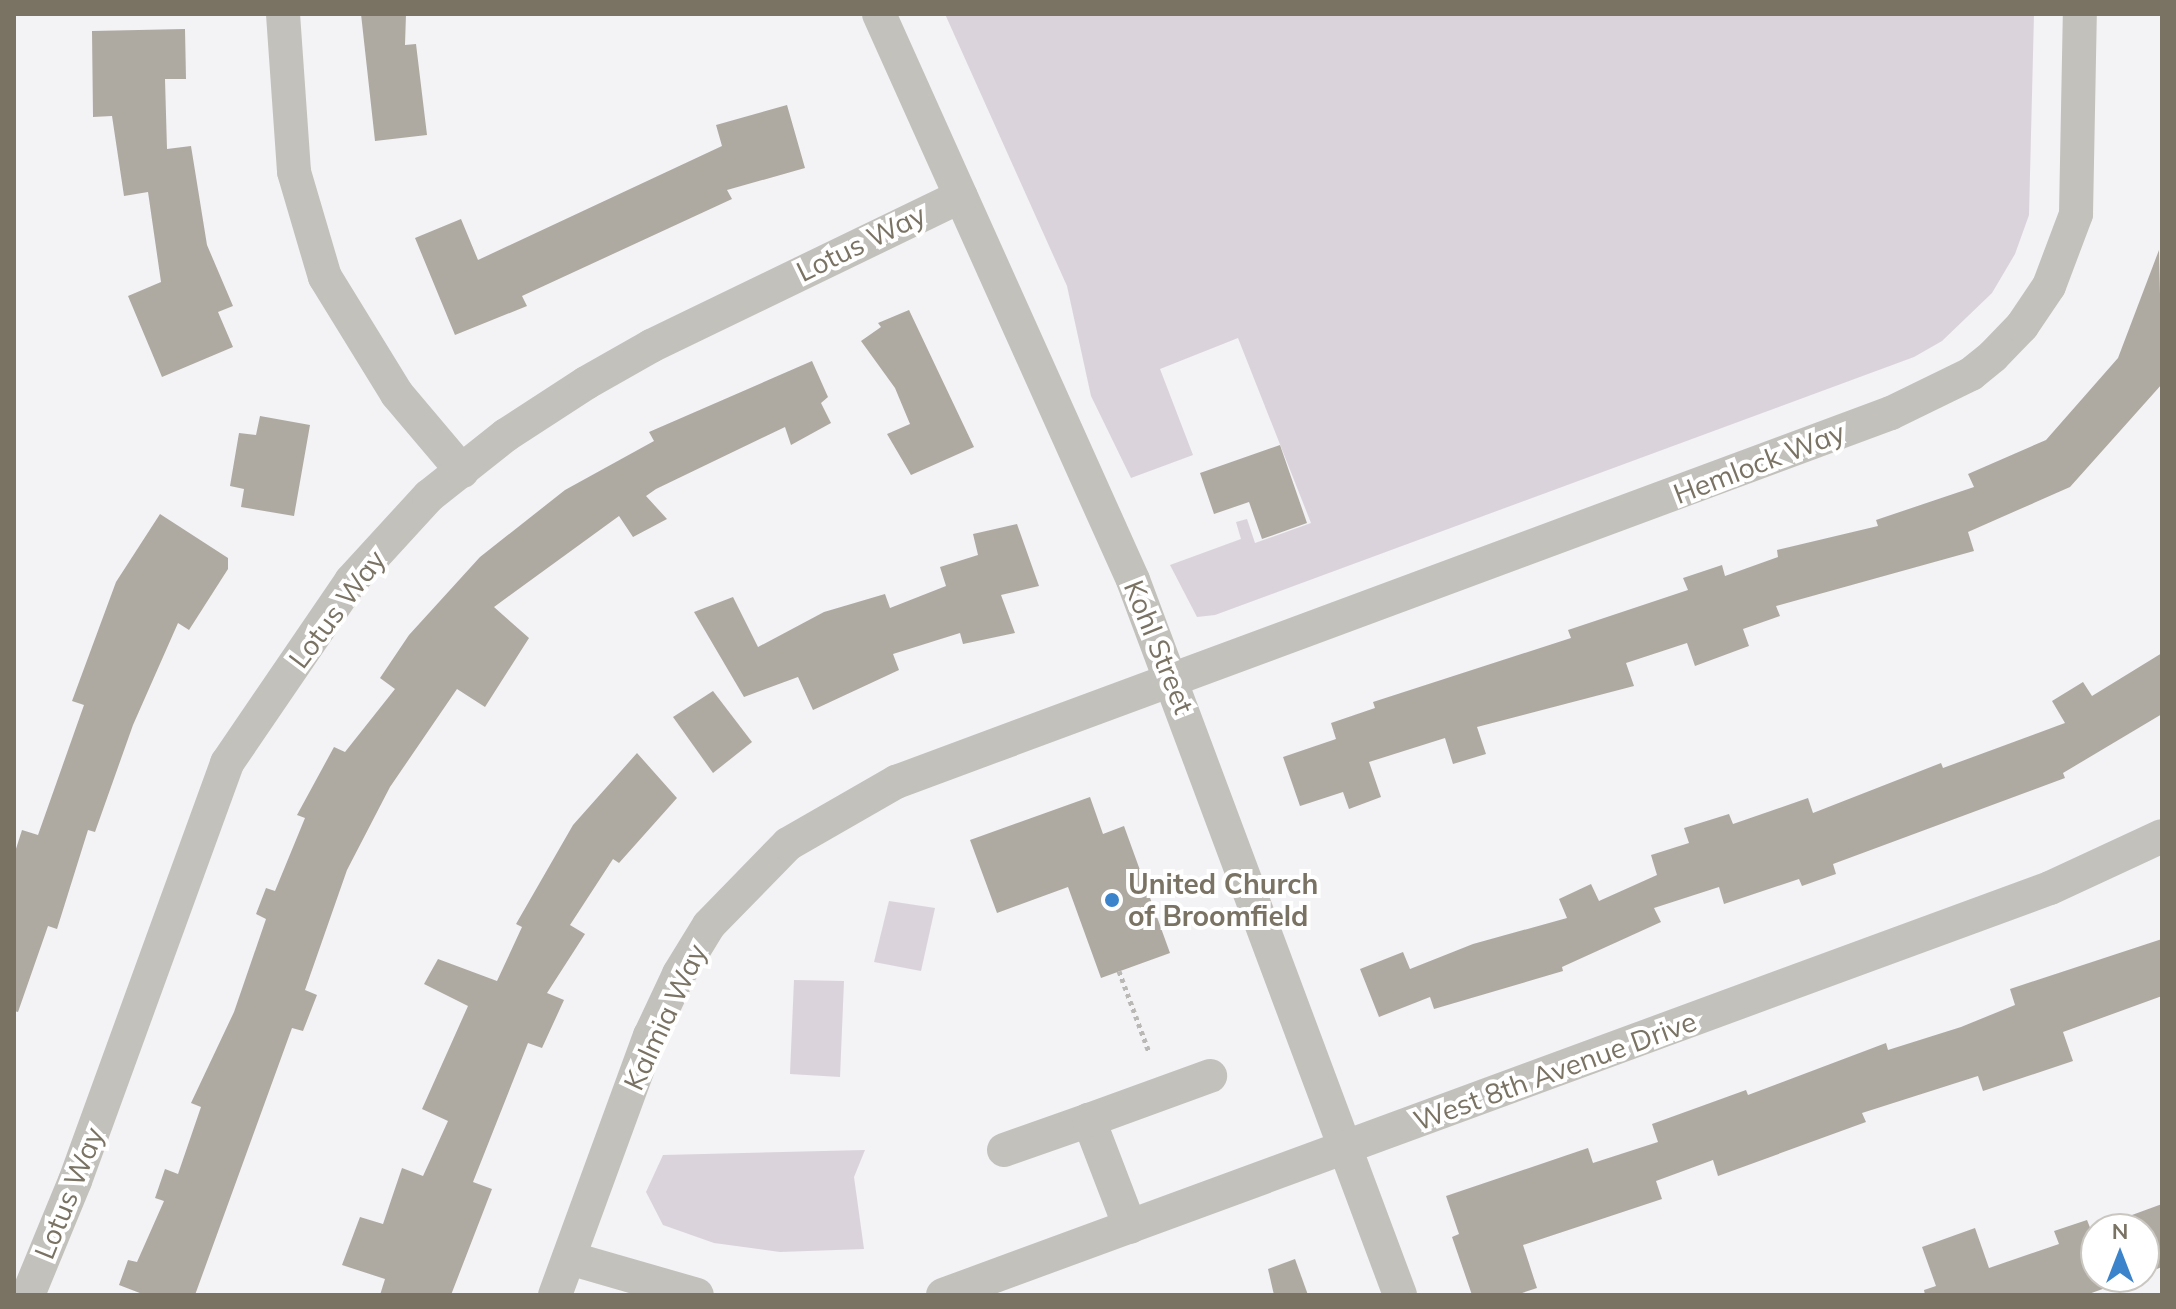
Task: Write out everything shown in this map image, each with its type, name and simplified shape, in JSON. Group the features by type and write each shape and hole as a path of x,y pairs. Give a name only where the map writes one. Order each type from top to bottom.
{"street":[{"path":"283,14 294,172 325,277 397,394 462,471"},
{"name":"Kohl Street","path":"879,14 1133,580 1400,1295"},
{"name":"Hemlock Way","path":"1172,681 1891,413 1971,374 2022,326 2049,286 2076,214 2080,14"},
{"name":"Lotus Way","path":"28,1295 108,1094 227,763 351,581 429,496 506,435 651,346 961,196"},
{"name":"Kalmia Way","path":"555,1295 650,1036 679,974 709,925 744,884 788,844 896,782 1172,681"},
{"name":"West 8th Avenue Drive","path":"943,1295 2050,888 2162,836"},
{"path":"1004,1150 1210,1076"},
{"path":"1089,1120 1130,1227"},
{"path":"569,1258 697,1295"}],"path":[{"path":"1119,971 1149,1052"}],"shaded area":[{"path":"945,14 2034,14 2029,215 2015,254 1992,293 1942,341 1914,357 1215,615 1197,617 1170,565 1241,539 1236,522 1247,519 1255,543 1311,523 1238,338 1160,369 1193,455 1131,478 1091,396 1067,286"},
{"path":"889,901 935,908 921,971 874,962"},
{"path":"794,980 844,981 840,1077 790,1074"},
{"path":"865,1150 854,1177 864,1249 780,1252 714,1243 663,1225 646,1192 663,1155"}],"building":[{"path":"361,14 406,14 405,45 416,44 427,135 375,141"},
{"path":"185,29 186,79 165,79 167,149 191,146 207,245 233,306 218,312 233,347 162,377 128,296 161,282 148,192 124,196 112,116 93,117 92,31"},
{"path":"787,105 805,168 727,190 732,199 522,296 527,306 455,335 415,238 461,219 478,260 722,146 716,125"},
{"path":"2159,250 2162,384 2070,487 1968,532 1974,551 1776,606 1780,616 1743,629 1749,646 1695,666 1687,643 1626,663 1634,686 1477,727 1486,754 1453,764 1445,738 1369,762 1381,797 1349,809 1343,792 1300,806 1283,757 1336,739 1331,723 1375,708 1373,702 1571,638 1568,630 1688,590 1683,578 1722,565 1725,576 1778,557 1777,550 1878,526 1876,520 1974,487 1968,474 2046,440 2118,358"},
{"path":"909,310 974,447 911,475 887,434 910,424 895,388 861,341 881,327 878,323"},
{"path":"812,361 828,397 821,403 831,423 791,445 785,427 656,489 646,496 667,519 633,537 619,516 494,607 529,638 485,707 457,689 390,787 347,870 305,990 317,995 303,1031 292,1028 195,1295 145,1295 119,1285 128,1260 137,1262 164,1201 155,1198 165,1169 178,1174 201,1107 191,1103 234,1012 266,919 256,914 266,888 275,891 305,818 297,815 334,747 345,752 395,689 380,678 409,635 480,557 565,490 654,441 649,432"},
{"path":"260,416 310,425 294,516 241,507 244,489 230,486 239,433 256,435"},
{"path":"1280,445 1307,523 1262,539 1249,502 1214,514 1200,473"},
{"path":"160,514 228,558 228,569 189,630 178,623 133,725 95,832 88,830 57,929 48,926 18,1012 14,1011 14,855 22,830 38,835 84,705 72,701 116,582"},
{"path":"1017,524 1039,586 1001,595 1015,633 963,644 960,633 893,654 899,670 813,710 798,677 744,697 694,612 733,597 758,647 824,612 885,594 890,608 946,586 940,567 978,555 973,534"},
{"path":"2162,653 2162,714 2063,773 2065,778 1833,864 1836,874 1802,886 1799,879 1724,904 1719,887 1654,908 1661,922 1562,967 1563,971 1434,1009 1430,997 1379,1017 1360,969 1403,952 1410,969 1473,944 1567,918 1559,899 1591,884 1599,901 1657,875 1651,855 1689,843 1684,828 1729,814 1733,824 1808,798 1813,813 1941,763 1943,768 2065,723 2052,701 2083,682 2092,696"},
{"path":"713,691 752,742 713,773 673,717"},
{"path":"637,753 677,798 619,863 613,859 570,925 585,934 547,993 564,1000 542,1048 528,1043 473,1182 492,1189 451,1295 380,1295 385,1279 342,1265 360,1217 383,1224 402,1168 423,1176 448,1121 422,1109 468,1006 424,984 438,959 497,981 522,927 516,924 573,825"},
{"name":"United Church of Broomfield","path":"1090,797 1103,834 1124,826 1170,953 1101,978 1068,887 997,913 970,840"},
{"path":"2162,939 2162,996 2063,1032 2073,1061 1983,1091 1978,1076 1862,1113 1866,1122 1718,1176 1713,1160 1656,1181 1662,1199 1523,1245 1537,1288 1516,1295 1472,1295 1452,1237 1459,1234 1446,1196 1588,1148 1593,1163 1658,1142 1652,1124 1746,1090 1748,1095 1886,1043 1888,1050 1961,1027 2015,1005 2010,989"},
{"path":"2162,1204 2162,1267 2160,1213 2137,1213"},
{"path":"2080,1222 2080,1293 2092,1293 1925,1295 1924,1290 1936,1286 1922,1247 1975,1228 1989,1268 2059,1244 2054,1231"},
{"path":"1295,1259 1308,1295 1274,1295 1268,1269"}],"place":[{"name":"United Church of Broomfield","path":"1112,900"}]}
